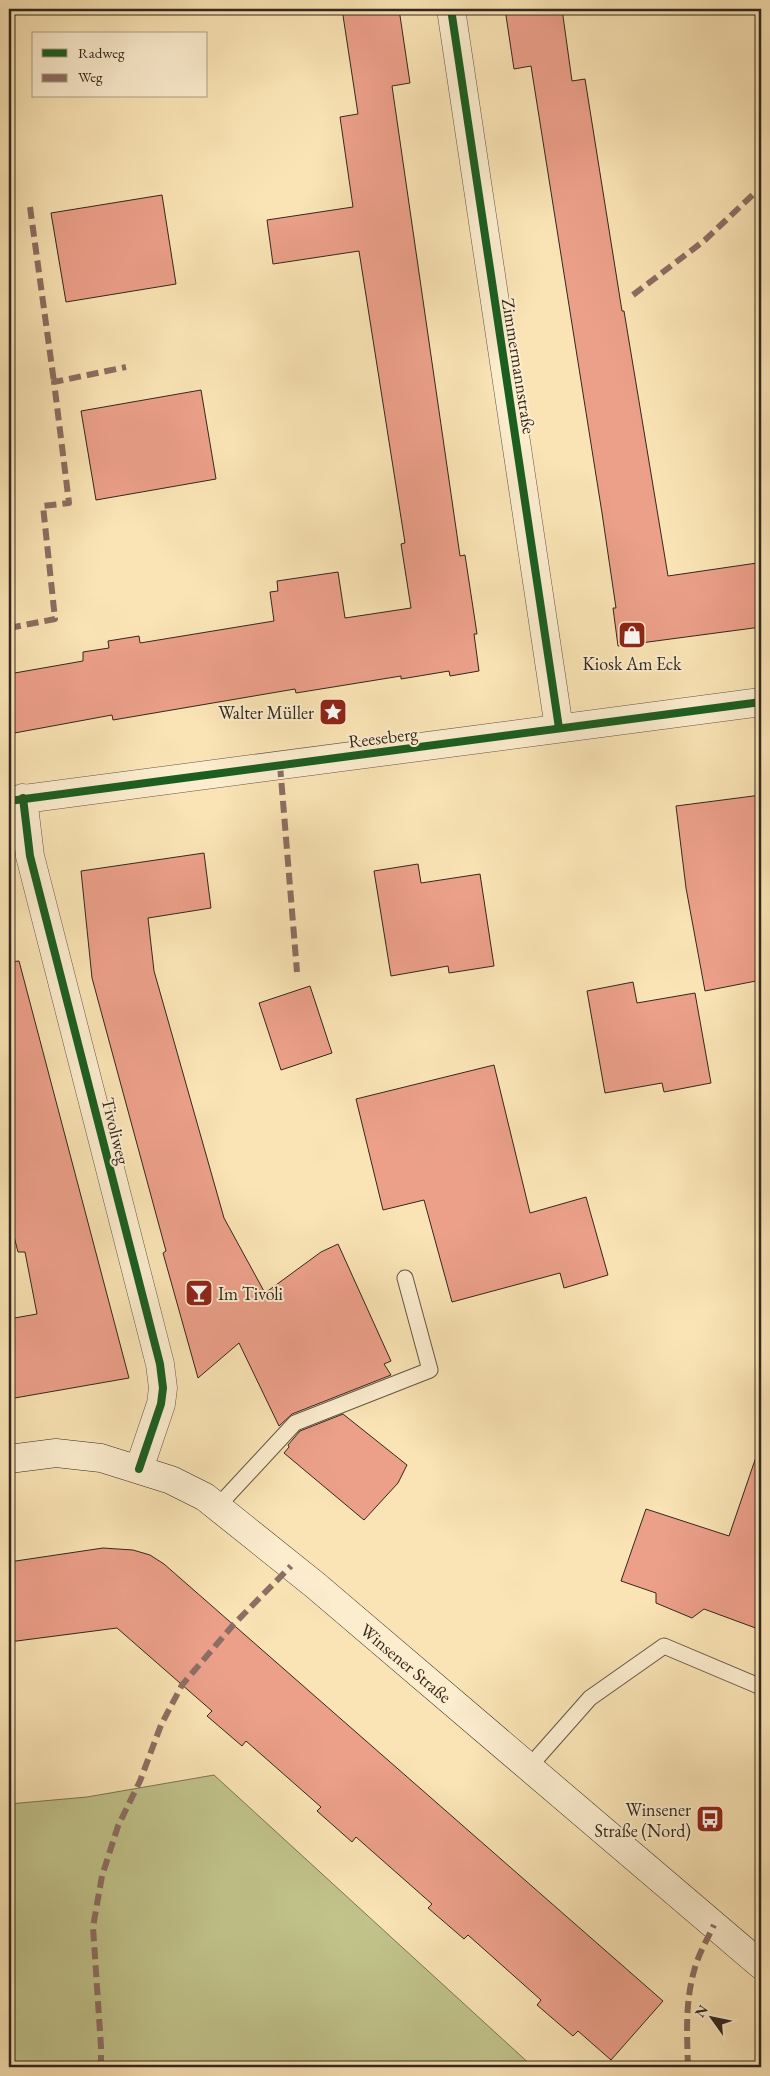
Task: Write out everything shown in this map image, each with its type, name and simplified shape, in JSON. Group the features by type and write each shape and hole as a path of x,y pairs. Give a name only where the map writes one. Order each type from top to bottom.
{"street":[{"name":"Zimmermannstraße","path":"451,9 559,728"},
{"name":"Reeseberg","path":"16,799 761,702"},
{"name":"Tivoliweg","path":"16,799 160,1364 163,1388 161,1404 139,1469"},
{"name":"Winsener Straße","path":"9,1459 56,1453 101,1458 171,1480 218,1506 761,1965"}],"lane":[{"path":"218,1506 296,1423 430,1370 405,1278"},
{"path":"529,1767 590,1698 664,1646 761,1687"}],"green space":[{"path":"214,1775 533,2067 9,2067 9,1804 87,1797"}],"building":[{"path":"342,9 399,9 410,83 392,86 460,556 465,555 477,634 474,634 479,671 450,676 449,671 401,679 401,676 296,693 295,689 113,720 112,715 9,734 9,674 83,661 83,652 109,648 108,641 139,636 140,643 274,621 270,592 278,591 277,581 338,572 345,618 411,608 401,544 405,543 359,251 273,264 267,220 353,207 340,117 358,114"},
{"path":"505,9 562,9 572,81 585,79 622,311 624,311 668,576 757,563 757,568 761,568 761,627 618,646 613,608 616,608 602,513 531,66 514,69"},
{"path":"162,195 176,284 66,302 51,213"},
{"path":"201,390 216,479 96,500 81,411"},
{"path":"761,795 761,980 705,991 686,888 676,806"},
{"path":"204,853 211,908 148,918 154,971 224,1218 265,1293 321,1252 338,1244 391,1361 384,1364 391,1375 292,1414 279,1426 239,1343 198,1378 163,1253 166,1251 92,978 81,871"},
{"path":"418,864 421,883 480,874 494,966 449,973 448,966 391,976 374,871"},
{"path":"19,961 129,1378 9,1399 9,1319 37,1314 25,1252 18,1252 9,1217 9,962"},
{"path":"633,982 637,1003 695,993 711,1083 664,1092 662,1083 605,1093 587,991"},
{"path":"310,986 332,1053 281,1070 259,1003"},
{"path":"494,1065 530,1213 586,1197 608,1275 564,1288 560,1273 452,1302 424,1200 383,1210 356,1099"},
{"path":"343,1414 407,1465 398,1483 364,1520 284,1453 300,1431"},
{"path":"756,1457 761,1458 761,1630 704,1609 692,1618 656,1603 656,1593 621,1581 646,1509 729,1536"},
{"path":"103,1548 133,1550 150,1555 164,1564 663,2001 611,2060 578,2031 573,2036 537,2005 541,2000 468,1935 464,1939 428,1908 432,1904 356,1837 352,1842 317,1811 321,1807 246,1741 242,1746 207,1716 212,1711 117,1628 9,1642 9,1562"}],"marked path":[{"path":"633,295 705,240 761,187"},
{"path":"30,207 54,382"},
{"path":"9,628 55,619 43,506 69,503 54,382 126,367"},
{"path":"280,765 297,972"},
{"path":"101,2067 93,1927 102,1876 118,1826 140,1781 161,1725 182,1685 234,1624 291,1566"},
{"path":"688,2067 687,2019 691,1983 698,1959 714,1925"}],"cycle path":[{"path":"451,9 559,728"},
{"path":"9,801 761,702"},
{"path":"23,798 30,856 160,1364 163,1388 161,1404 139,1469"}],"place":[{"name":"Kiosk Am Eck","path":"632,635"},
{"name":"Walter Müller","path":"333,712"},
{"name":"Im Tivoli","path":"199,1293"},
{"name":"Winsener Straße (Nord)","path":"710,1819"}]}
